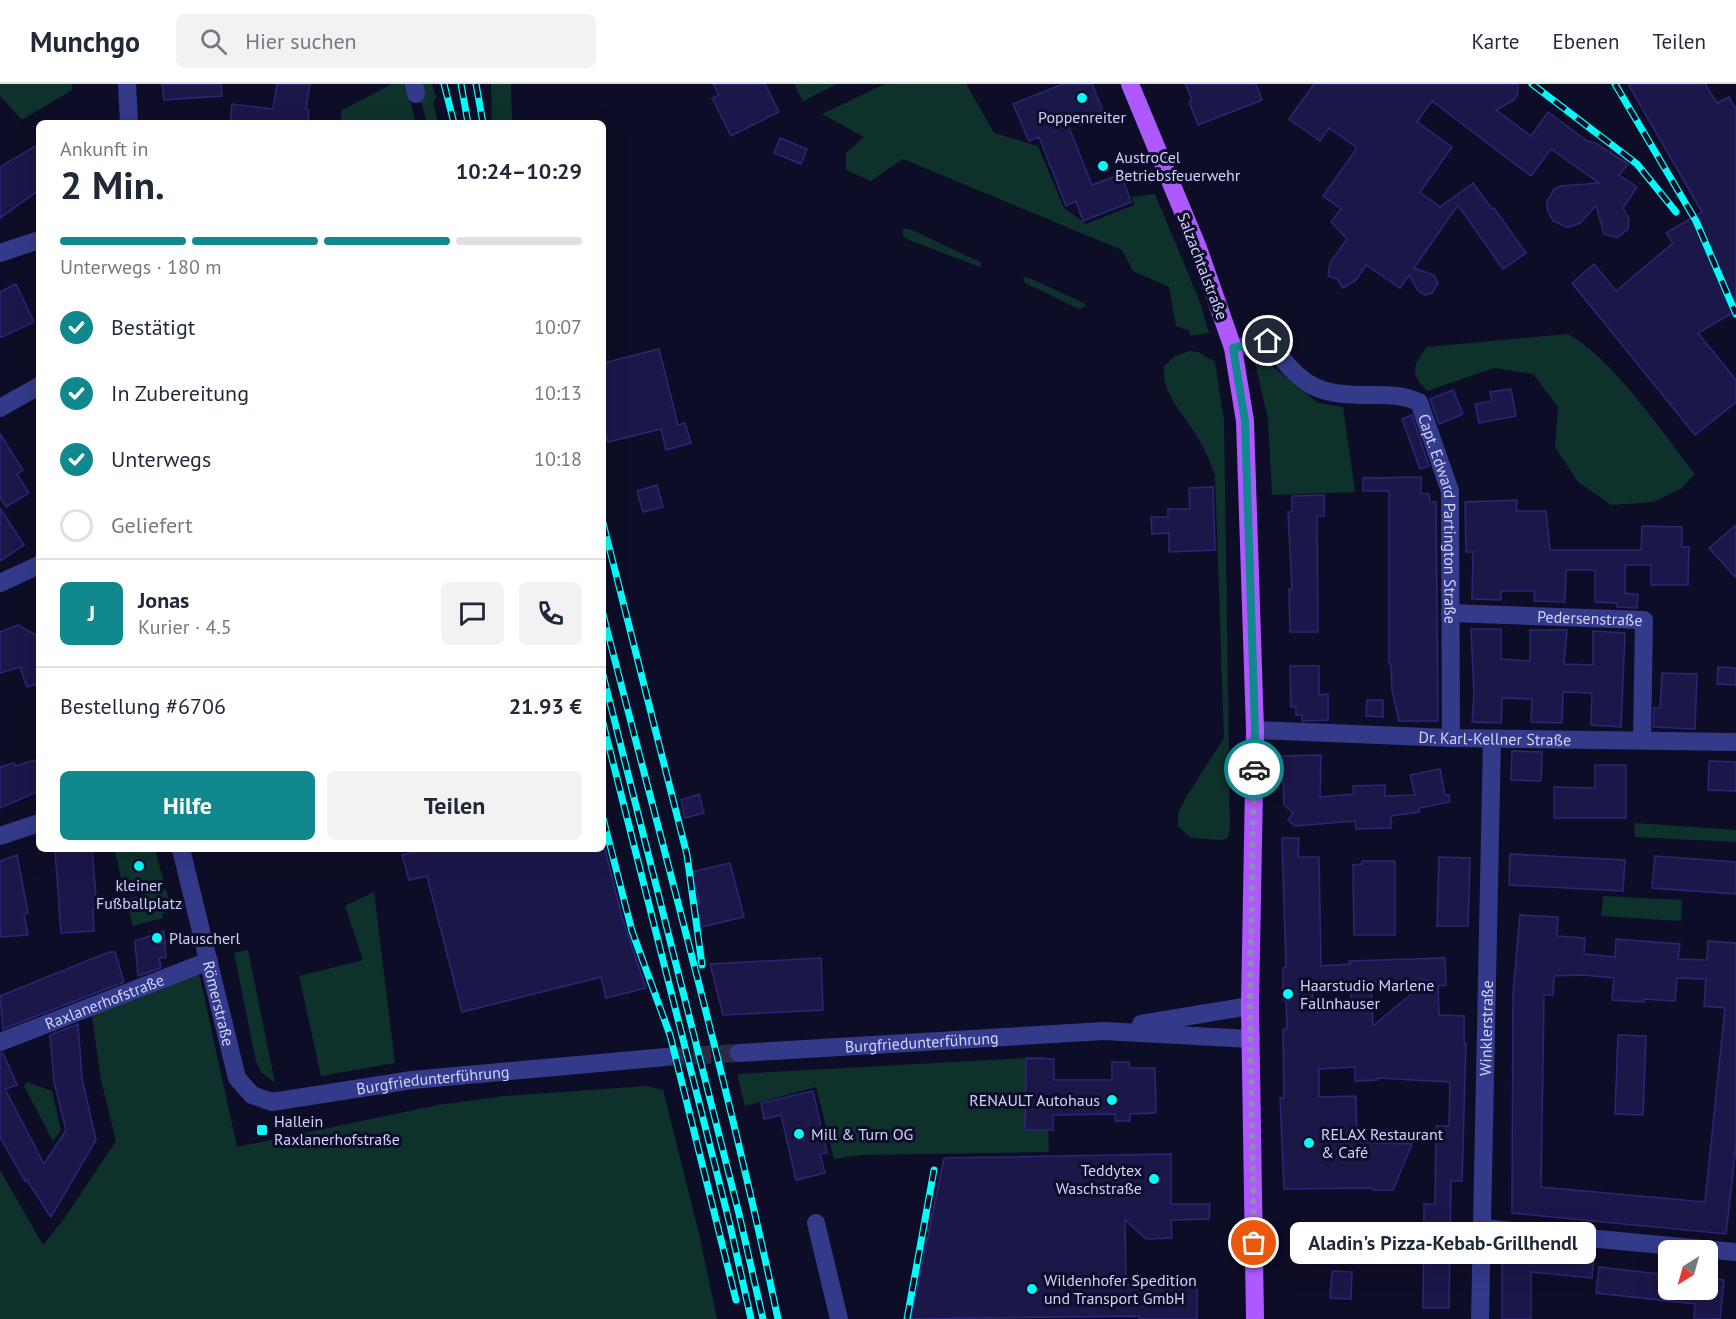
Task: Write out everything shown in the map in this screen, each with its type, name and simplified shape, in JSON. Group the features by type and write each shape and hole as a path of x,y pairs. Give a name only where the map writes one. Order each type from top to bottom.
{"main road":[{"name":"Salzachtalstraße","path":"1130,84 1198,248 1233,348 1245,421 1255,730 1250,1006 1255,1319"}],"street":[{"path":"127,84 129,120"},
{"path":"0,253 36,241"},
{"name":"Capt. Edward Partington Straße","path":"1233,348 1268,341 1288,367 1316,390 1340,395 1404,395 1419,402 1450,491 1451,738"},
{"path":"0,408 36,388"},
{"path":"0,584 36,566"},
{"name":"Pedersenstraße","path":"1450,613 1644,620 1642,740"},
{"name":"Dr. Karl-Kellner Straße","path":"1255,730 1451,738 1736,742"},
{"name":"Winklerstraße","path":"1480,1319 1492,739"},
{"path":"0,836 36,824"},
{"name":"Römerstraße","path":"182,852 237,1078 252,1095 272,1102 309,1097"},
{"name":"Raxlanerhofstraße","path":"0,1042 209,961"},
{"name":"Burgfriedunterführung","path":"739,1053 1104,1031 1250,1006"},
{"name":"Burgfriedunterführung","path":"1104,1031 1251,1039"},
{"name":"Burgfriedunterführung","path":"309,1097 412,1080 666,1057"},
{"path":"816,1223 839,1319"},
{"path":"1482,1228 1736,1252"}],"green space":[{"path":"0,84 72,84 72,90 22,120 0,96"},
{"path":"392,84 405,84 415,120 340,120 342,110"},
{"path":"422,84 432,84 436,98 433,102 438,120 426,120 418,90"},
{"path":"491,84 511,84 512,120 492,120"},
{"path":"794,84 837,84 803,101"},
{"path":"885,84 966,84 994,133 1038,146 1064,208 1086,224 1134,205 1132,197 1155,194 1200,302 1209,333 1190,336 1190,331 1176,326 1169,287 1133,271 1122,250 903,159 871,181 846,170 846,153 864,137 822,114"},
{"path":"903,229 910,229 982,263 980,267 909,240 903,236"},
{"path":"1027,277 1084,303 1086,306 1079,309 1025,283 1023,278"},
{"path":"1568,334 1585,345 1619,378 1695,474 1682,488 1653,502 1611,505 1578,482 1555,447 1558,407 1533,374 1494,368 1427,391 1415,374 1416,365 1427,347"},
{"path":"1189,351 1198,352 1215,362 1224,420 1230,828 1227,838 1222,840 1191,838 1178,826 1178,814 1185,799 1224,738 1215,475 1197,435 1171,398 1164,377 1164,366 1175,356"},
{"path":"1261,357 1318,403 1343,407 1355,492 1272,495 1268,419 1254,358"},
{"path":"1634,823 1736,830 1736,842 1635,837"},
{"name":"kleiner Fußballplatz","path":"115,852 156,852 164,883 125,893"},
{"path":"166,889 172,911 162,914 163,918 133,926 126,899"},
{"path":"374,892 395,1063 321,1076 299,976 363,960 345,906"},
{"path":"1603,896 1682,900 1681,921 1601,916"},
{"path":"248,950 275,1083 261,1072 256,1061 234,953"},
{"path":"199,973 237,1147 438,1105 504,1096 647,1086 663,1090 699,1234 717,1319 0,1319 0,1170 43,1245 64,1219 116,1141 101,1080 92,1016"},
{"path":"1045,1057 1049,1152 860,1155 834,1159 816,1087 745,1106 737,1074"},
{"path":"27,1082 52,1091 61,1130 53,1141 24,1086"}],"building":[{"path":"162,84 221,84 222,96 164,100"},
{"path":"277,84 310,84 306,109 309,110 308,120 230,120 232,104 273,109"},
{"path":"713,84 765,84 779,112 731,136 712,98 719,95"},
{"path":"1063,84 1092,84 1103,111 1068,125 1092,185 1121,174 1131,202 1083,221 1076,201 1066,206 1039,137 1029,141 1013,104"},
{"path":"1185,84 1256,84 1262,100 1198,125 1189,102 1192,100"},
{"path":"1314,84 1518,84 1518,93 1514,100 1496,110 1531,136 1548,112 1587,141 1595,143 1628,164 1619,175 1637,187 1623,208 1629,219 1628,229 1617,238 1604,234 1596,206 1580,223 1573,226 1566,227 1553,221 1547,209 1547,202 1554,189 1561,186 1599,183 1551,149 1531,176 1432,101 1417,122 1452,147 1420,192 1440,207 1473,183 1526,253 1503,269 1458,205 1414,268 1434,275 1438,283 1432,293 1425,295 1418,291 1409,275 1400,288 1366,265 1356,280 1343,288 1337,279 1328,276 1330,263 1347,239 1331,222 1341,209 1323,196 1357,148 1329,128 1320,141 1289,119"},
{"path":"1628,84 1705,84 1717,103 1729,97 1736,109 1736,311 1698,333 1736,380 1736,402 1695,435 1572,283 1594,264 1616,291 1673,243 1666,233 1702,212"},
{"path":"780,138 807,149 801,164 774,153"},
{"path":"36,146 36,192 0,218 0,167"},
{"path":"16,284 34,322 0,338 0,292"},
{"path":"659,349 678,425 685,423 691,443 666,450 661,429 608,442 606,434 606,362"},
{"path":"1511,389 1516,416 1479,423 1475,404 1492,401 1490,392"},
{"path":"1453,390 1463,414 1439,424 1430,399"},
{"path":"1412,415 1429,466 1420,469 1402,419"},
{"path":"0,434 23,470 17,474 29,493 6,507 0,497"},
{"path":"1421,477 1421,494 1429,494 1430,502 1436,502 1438,721 1399,721 1392,691 1391,664 1389,664 1389,491 1363,491 1363,478"},
{"path":"657,485 663,507 643,512 637,491"},
{"path":"1213,487 1215,550 1169,552 1169,533 1152,534 1151,517 1168,517 1168,509 1190,509 1189,488"},
{"path":"1324,495 1324,516 1317,516 1318,632 1290,632 1289,589 1292,589 1288,512 1292,512 1292,496"},
{"path":"1517,500 1516,511 1546,511 1550,550 1641,550 1642,526 1682,527 1682,547 1689,547 1688,585 1651,585 1651,565 1625,565 1625,593 1638,595 1637,608 1617,607 1617,603 1595,602 1595,570 1566,570 1565,602 1534,601 1535,591 1501,591 1501,600 1472,599 1473,552 1466,552 1465,502"},
{"path":"0,508 24,545 0,561"},
{"path":"1736,525 1736,578 1709,548"},
{"path":"18,625 36,635 36,684 27,687 20,667 0,673 0,632"},
{"path":"1471,629 1501,629 1501,659 1530,661 1530,630 1567,630 1564,664 1593,665 1593,631 1625,633 1621,727 1591,725 1592,693 1563,692 1562,723 1531,722 1532,699 1502,698 1501,723 1472,722 1474,695"},
{"path":"1290,666 1319,666 1319,695 1328,694 1328,720 1302,721 1302,715 1296,715 1296,707 1291,707"},
{"path":"1718,667 1736,668 1736,685 1717,684"},
{"path":"1662,673 1697,674 1695,729 1653,727 1654,708 1660,708"},
{"path":"1367,700 1383,700 1383,717 1366,716"},
{"path":"1512,751 1542,752 1541,781 1511,780"},
{"path":"1321,755 1320,797 1354,794 1353,786 1385,785 1385,796 1415,795 1410,775 1440,769 1445,795 1449,795 1450,802 1419,808 1419,812 1391,816 1391,828 1356,829 1355,821 1295,826 1288,820 1293,813 1284,805 1282,756"},
{"path":"36,760 36,792 0,808 0,767 14,763 15,766"},
{"path":"1709,761 1736,762 1736,791 1708,790"},
{"path":"1595,765 1626,765 1626,818 1554,818 1554,787 1595,788"},
{"path":"699,794 704,813 685,818 681,800"},
{"path":"1282,838 1299,838 1298,857 1319,857 1321,966 1350,964 1349,961 1445,958 1446,985 1438,986 1439,1015 1464,1016 1464,1043 1466,1043 1462,1181 1451,1181 1449,1308 1423,1308 1424,1204 1435,1204 1436,1126 1449,1126 1450,1082 1377,1078 1377,1080 1355,1081 1355,1067 1319,1069 1319,1097 1356,1096 1357,1142 1412,1144 1393,1190 1373,1190 1373,1188 1284,1189 1280,1098 1284,1098 1283,1029 1287,1029 1286,1000 1283,1000 1283,968 1286,967","holes":["1428,980 1421,986 1373,1026 1371,982","1351,981 1351,1011 1317,1012 1317,1009 1312,1009 1313,983"]},
{"path":"55,852 92,852 97,909 93,909 94,931 61,933"},
{"path":"414,852 606,852 622,917 646,988 606,998 601,977 462,1012 427,876 409,880 402,855"},
{"path":"1510,854 1625,860 1623,891 1509,885"},
{"path":"17,855 28,913 24,914 28,935 0,937 0,861"},
{"path":"1655,856 1736,862 1736,894 1652,888"},
{"path":"1439,857 1470,858 1468,926 1437,926"},
{"path":"1362,861 1395,861 1395,935 1354,935 1353,865 1362,864"},
{"path":"730,863 744,917 701,927 695,905 700,904 692,872"},
{"path":"1520,915 1558,917 1557,936 1585,938 1584,954 1615,957 1616,939 1680,944 1678,959 1707,960 1708,941 1736,943 1736,1146 1726,1234 1512,1213 1513,993","holes":["1583,975 1614,978 1612,1000 1644,1002 1644,999 1675,1001 1677,978 1706,979 1704,1006 1725,1008 1705,1202 1541,1187 1544,995 1553,995 1554,976"]},
{"path":"164,931 166,957 159,958 161,968 138,976 135,941"},
{"path":"109,952 115,952 124,982 3,1029 0,996"},
{"path":"821,958 823,1010 723,1015 710,964"},
{"path":"78,1024 82,1078 96,1140 51,1217 26,1179 25,1181 0,1137 0,1053 3,1053 17,1085 5,1089 44,1164 66,1130 54,1082 50,1035"},
{"path":"1618,1035 1646,1036 1643,1115 1615,1114"},
{"path":"1026,1058 1054,1059 1054,1080 1112,1080 1112,1062 1129,1062 1130,1068 1155,1068 1156,1113 1130,1114 1130,1121 1115,1121 1115,1114 1053,1115 1053,1130 1025,1130"},
{"path":"813,1091 827,1153 820,1154 825,1173 796,1180 781,1115 764,1119 761,1103"},
{"path":"1171,1154 1171,1204 1210,1204 1209,1219 1171,1220 1172,1238 1146,1239 1125,1220 1126,1284 1197,1284 1197,1319 1139,1319 1139,1316 911,1319 944,1158"},
{"path":"1502,1251 1594,1258 1592,1278 1531,1272 1531,1319 1502,1319"},
{"path":"1599,1267 1658,1274 1658,1300 1596,1293"},
{"path":"1332,1271 1352,1272 1351,1299 1330,1298"},
{"path":"1718,1279 1724,1280 1720,1319 1694,1319 1695,1304 1659,1300 1718,1300"}],"tunnel":[{"path":"666,1057 739,1053"}],"railway":[{"path":"444,84 453,120"},
{"path":"461,84 467,120"},
{"path":"476,84 482,120"},
{"path":"1532,84 1637,164 1676,212"},
{"path":"1615,84 1696,221 1736,314"},
{"path":"606,535 687,855 702,965"},
{"path":"606,626 738,1142 778,1319"},
{"path":"606,687 739,1214 763,1319"},
{"path":"606,735 730,1225 751,1319"},
{"path":"606,830 632,931 670,1035 736,1300"},
{"path":"907,1319 934,1170"}],"way so far":[{"path":"1254,769 1250,1006 1254,1243"}],"place":[{"name":"Poppenreiter","path":"1082,98"},
{"name":"AustroCel Betriebsfeuerwehr","path":"1103,166"},
{"name":"kleiner Fußballplatz","path":"139,866"},
{"name":"Plauscherl","path":"157,938"},
{"name":"Haarstudio Marlene Fallnhauser","path":"1288,994"},
{"name":"RENAULT Autohaus","path":"1112,1100"},
{"name":"Hallein Raxlanerhofstraße","path":"262,1130"},
{"name":"Mill & Turn OG","path":"799,1134"},
{"name":"RELAX Restaurant & Café","path":"1309,1143"},
{"name":"Teddytex Waschstraße","path":"1154,1179"},
{"name":"Aladin's Pizza-Kebab-Grillhendl","path":"1254,1243"},
{"name":"Wildenhofer Spedition und Transport GmbH","path":"1032,1289"}],"route":[{"path":"1254,769 1255,730 1245,421 1233,348 1268,341"}]}
